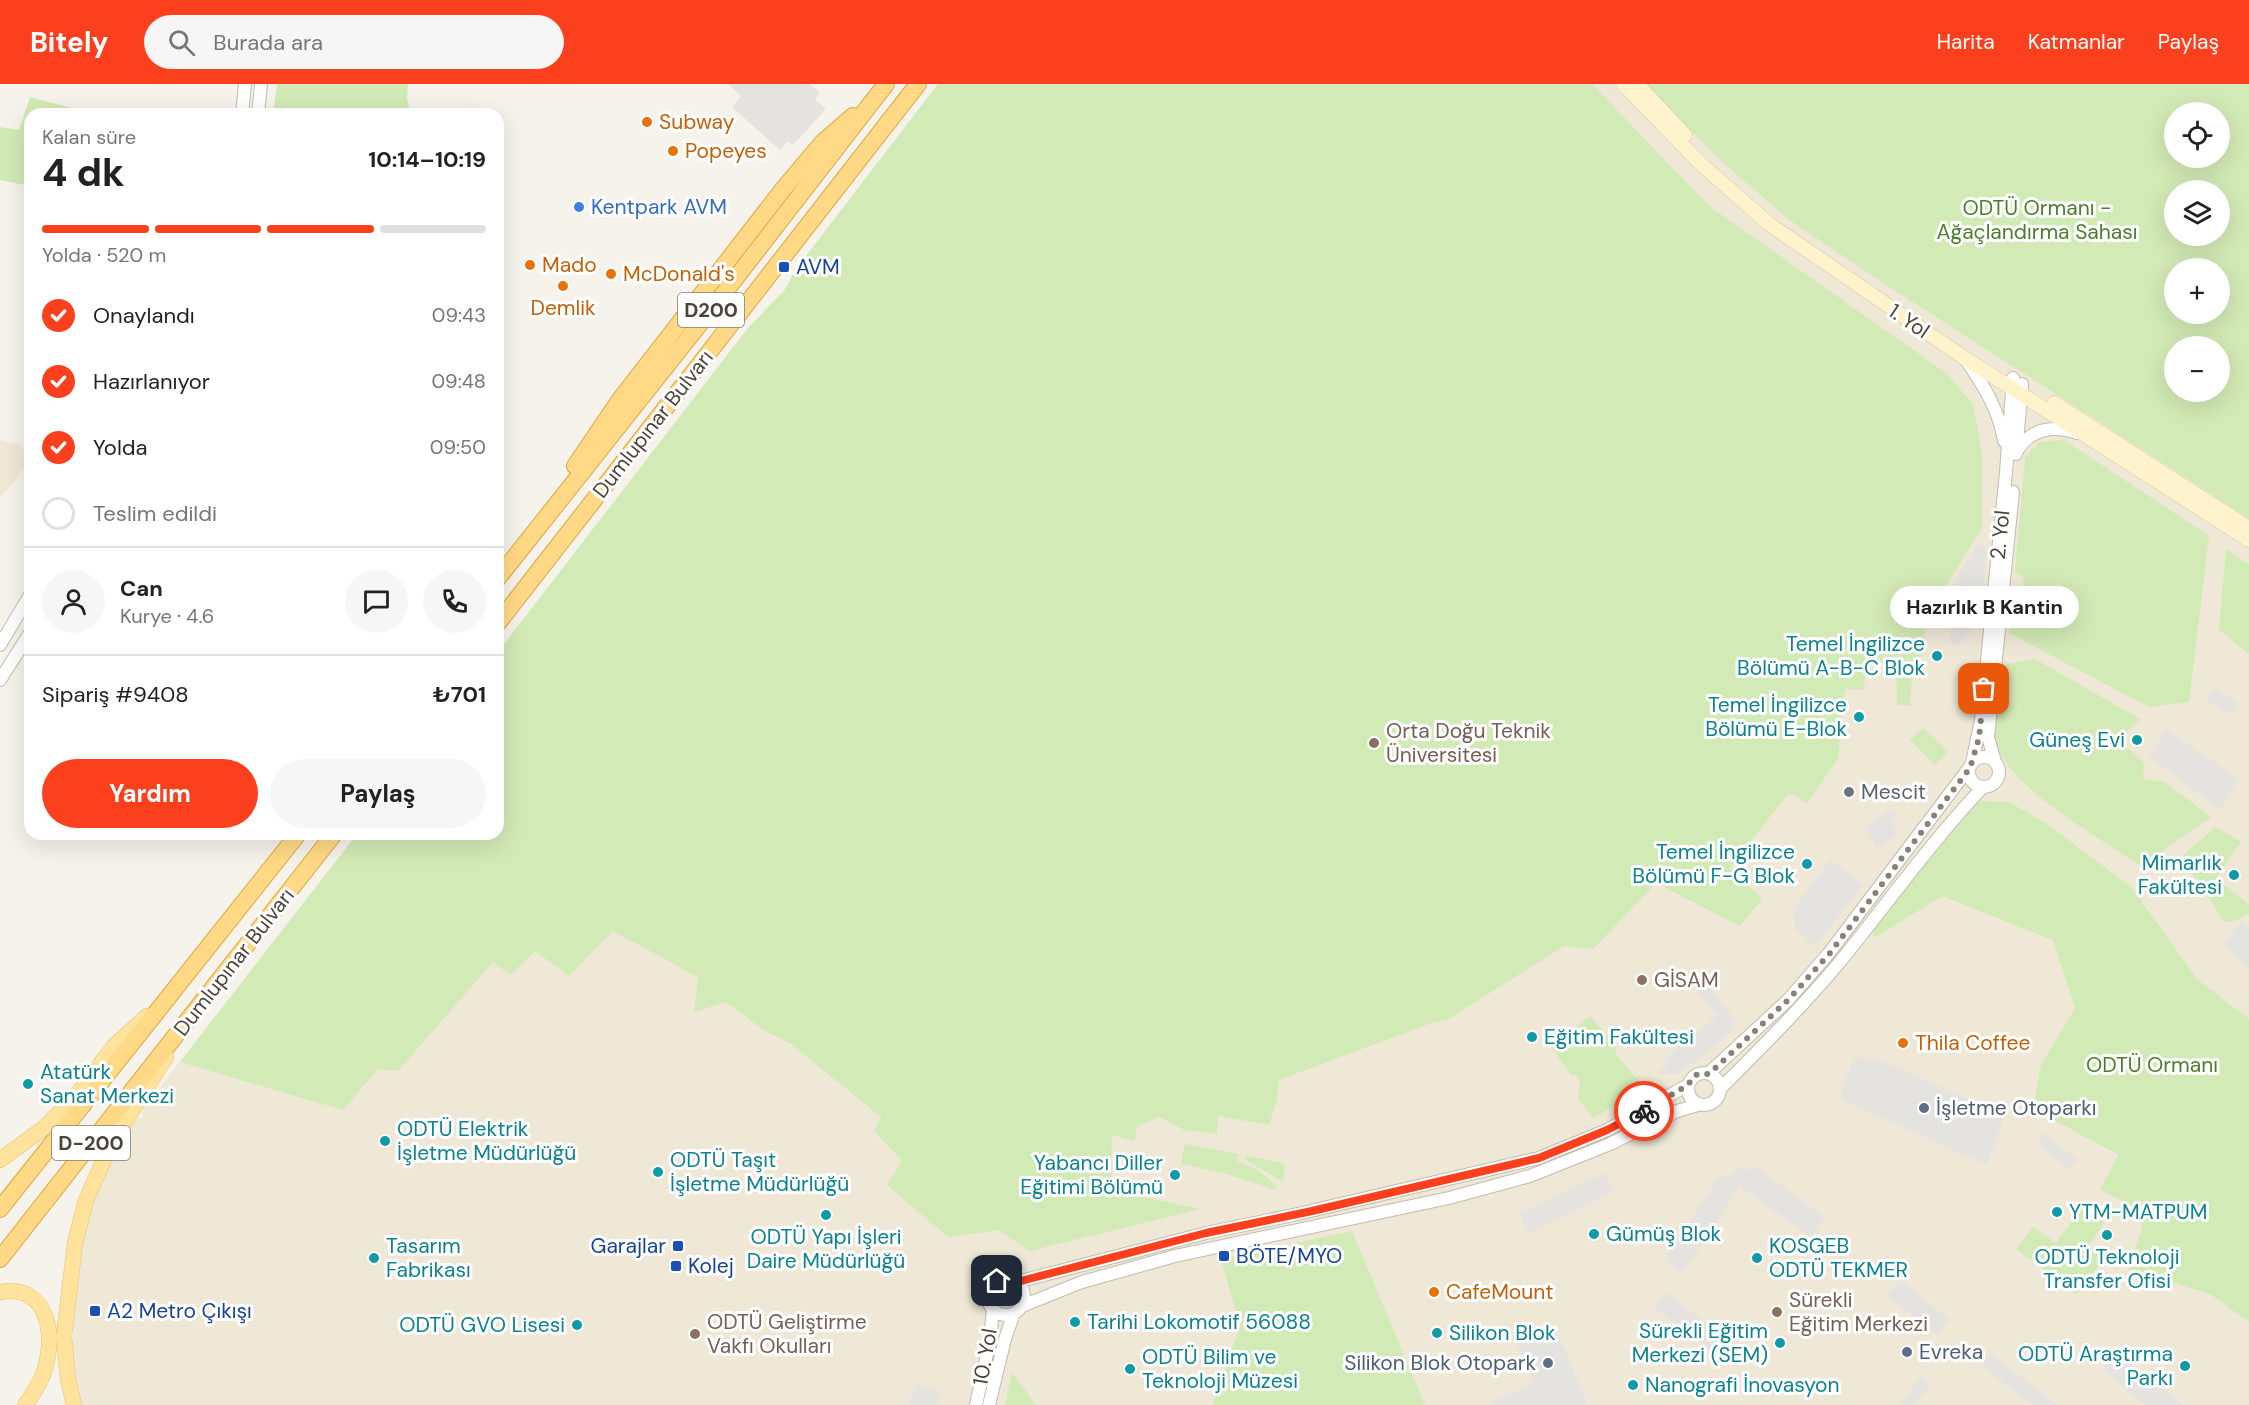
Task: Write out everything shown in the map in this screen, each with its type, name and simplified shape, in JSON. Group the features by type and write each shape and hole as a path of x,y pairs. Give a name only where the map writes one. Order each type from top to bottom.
{"highway":[{"name":"Dumlupınar Bulvarı","path":"504,615 918,84"},
{"path":"504,570 538,527 584,451 619,401 784,188 823,141 883,88"},
{"name":"Dumlupınar Bulvarı","path":"0,1209 293,840"},
{"name":"Dumlupınar Bulvarı","path":"0,1259 329,840"}],"main road":[{"name":"1. Yol","path":"1623,84 1701,164 1769,224 1964,357 2017,386 2224,519 2249,540"},
{"name":"1. Yol","path":"1637,84 1706,157 1777,219 1847,270 2094,439 2224,519 2249,528"},
{"path":"0,1160 44,1128 78,1093 114,1046 177,987"},
{"path":"74,1405 68,1379 64,1336 75,1244 86,1200 111,1144 151,1083 182,1028"},
{"path":"0,1292 14,1291 30,1297 47,1316 49,1338 47,1362 42,1378 25,1405"}],"street":[{"path":"243,108 245,84"},
{"path":"258,108 260,84"},
{"path":"1964,357 1989,395 2001,425 2006,448 2006,472"},
{"name":"2. Yol","path":"1995,762 1988,737 2000,580 2016,452 2017,386"},
{"name":"2. Yol","path":"2000,580 2006,472 2017,386"},
{"path":"2016,452 2026,439 2043,429 2059,428 2094,439"},
{"path":"0,645 24,605"},
{"name":"2. Yol","path":"993,1310 988,1294 993,1285 1007,1278 1017,1282 1206,1233 1539,1158 1618,1125 1688,1085 1690,1080 1698,1074 1709,1074 1788,1000 1830,953 1971,765 1980,728 1995,633"},
{"path":"0,680 24,642"},
{"path":"993,1310 1003,1315 1082,1282 1175,1256 1449,1198 1530,1176 1568,1162 1677,1111 1713,1102 1717,1099 1720,1089 1788,1021 1838,964 1953,819 1983,787 1997,779 1999,771 1995,762 1983,757 1971,765 1972,781 1983,787"},
{"path":"1709,1074 1717,1079 1720,1089"},
{"path":"1688,1085 1688,1095 1698,1105"},
{"path":"1442,1181 1449,1198"},
{"path":"1017,1282 1024,1291 1018,1310"},
{"name":"10. Yol","path":"976,1405 990,1340 993,1310"},
{"name":"10. Yol","path":"989,1405 1005,1339 1018,1310"}],"shaded area":[{"path":"728,84 810,84 820,93 815,99 826,109 793,145 788,141 780,150 732,107 741,96"},
{"name":"Orta Doğu Teknik Üniversitesi","path":"938,84 2249,84 2249,1405 82,1405 73,1357 73,1316 84,1236 96,1194 111,1157 136,1119 143,1117 143,1109 352,840 504,840 504,644 748,328 784,291 796,269"},
{"path":"0,440 20,445 24,451 24,468 0,498"},
{"path":"1977,544 1987,549 1980,621 1958,646 1950,642 1956,579"},
{"path":"2213,688 2238,702 2231,715 2206,700"},
{"path":"2166,730 2239,779 2220,809 2149,757"},
{"path":"1894,808 1898,815 1891,820 1898,835 1876,848 1864,827"},
{"path":"1830,860 1863,885 1815,947 1795,928 1793,910"},
{"path":"2241,922 2249,929 2249,968 2222,945"},
{"path":"1693,967 1736,1021 1731,1025 1734,1030 1679,1074 1657,1073 1668,1065 1664,1059 1717,1016 1686,977"},
{"name":"İşletme Otoparkı","path":"1857,1056 1872,1063 1875,1058 2005,1115 1987,1165 1844,1101 1841,1092 1850,1067"},
{"path":"2045,1134 2078,1160 2070,1169 2037,1144"},
{"path":"1753,1165 1825,1217 1811,1237 1740,1186 1683,1273 1664,1260 1721,1174 1727,1178 1738,1168 1749,1170"},
{"path":"1605,1173 1614,1192 1528,1233 1519,1214"},
{"path":"1899,1280 1950,1319 1938,1335 1887,1295"},
{"path":"1666,1292 1722,1336 1710,1350 1654,1308"},
{"name":"Silikon Blok Otopark","path":"1555,1327 1588,1405 1490,1405 1489,1403 1534,1383 1517,1343"},
{"path":"2116,1352 2184,1405 2146,1405 2102,1369"},
{"path":"1990,1354 2058,1405 2032,1405 1982,1366"},
{"path":"1921,1376 1932,1383 1915,1405 1900,1405"},
{"path":"917,1383 941,1393 936,1405 908,1405"}],"green space":[{"path":"277,84 408,84 407,99 409,108 274,108"},
{"path":"938,84 1592,84 1709,206 1946,373 1973,404 1982,453 1982,528 1942,592 1927,596 1923,656 1913,660 1910,706 1897,705 1896,664 1866,658 1864,690 1845,689 1838,759 1807,803 1789,793 1730,867 1762,899 1740,926 1656,883 1593,949 1564,946 1447,1020 1434,1022 1279,1080 1277,1099 1269,1125 1218,1116 1217,1134 1184,1130 1160,1117 1137,1126 1135,1141 1112,1135 1111,1190 1200,1209 1029,1251 999,1230 948,1237 887,1185 902,1161 874,1131 881,1117 791,1044 765,1031 726,1002 694,1012 698,977 613,931 569,976 535,951 510,975 493,962 398,1071 378,1069 343,1110 180,1062 352,840 504,840 504,644 748,328 784,291 796,269"},
{"name":"ODTÜ Ormanı - Ağaçlandırma Sahası","path":"1646,84 2249,84 2249,518 1894,290 1788,219 1718,158"},
{"path":"30,97 72,108 26,108"},
{"path":"24,115 24,185 0,180 0,127 19,130"},
{"path":"2064,440 2209,536 2189,702 2149,707 2009,633 2010,622 2040,602 2046,602 2021,598 2024,577 2015,571 2025,458 2039,442"},
{"path":"2226,549 2249,565 2249,654 2219,630"},
{"path":"2035,659 2140,719 2119,740 2144,763 2143,779 2165,782 2211,817 2141,866 2080,827 2034,792 2015,774 2001,756 1994,730 2004,665"},
{"path":"1923,728 1948,752 1935,765 1910,740"},
{"name":"ODTÜ Ormanı","path":"1979,801 2009,802 2046,823 2131,887 2198,980 2249,1019 2249,1322 2210,1294 2129,1269 2142,1228 2137,1209 2100,1189 2119,1155 2033,1109 2041,1065 2075,1008 2053,940 1942,896 1874,938 1873,926"},
{"path":"2216,827 2241,842 2216,878 2249,905 2249,913 2235,921 2224,922 2192,874 2195,866 2183,855"},
{"path":"1590,1016 1616,1046 1616,1054 1645,1089 1593,1118 1578,1099 1580,1080 1576,1075 1571,1075 1551,1047"},
{"path":"1185,1144 1239,1154 1237,1161 1263,1174 1276,1186 1276,1190 1224,1173 1181,1164"},
{"path":"1247,1156 1282,1163 1285,1167 1283,1182 1244,1159"},
{"path":"2082,1207 2104,1223 2089,1245 2105,1257 2077,1294 2016,1249 2033,1227 2056,1243"},
{"path":"1352,1231 1425,1405 1213,1405 1240,1326 1221,1259"},
{"path":"1012,1372 1036,1405 1005,1405"}],"way so far":[{"path":"1644,1111 1688,1085 1694,1076 1709,1074 1788,1000 1830,953 1970,768 1979,738 1984,689"}],"place":[{"name":"Subway","path":"647,122"},
{"name":"Popeyes","path":"673,151"},
{"name":"Kentpark AVM","path":"579,207"},
{"name":"Mado","path":"530,265"},
{"name":"AVM","path":"784,267"},
{"name":"McDonald's","path":"611,274"},
{"name":"Demlik","path":"563,286"},
{"name":"Temel İngilizce Bölümü A-B-C Blok","path":"1937,656"},
{"name":"Hazırlık B Kantin","path":"1984,689"},
{"name":"Temel İngilizce Bölümü E-Blok","path":"1859,717"},
{"name":"Güneş Evi","path":"2137,740"},
{"name":"Orta Doğu Teknik Üniversitesi","path":"1374,743"},
{"name":"Mescit","path":"1849,792"},
{"name":"Temel İngilizce Bölümü F-G Blok","path":"1807,864"},
{"name":"Mimarlık Fakültesi","path":"2234,875"},
{"name":"GİSAM","path":"1642,980"},
{"name":"Eğitim Fakültesi","path":"1532,1037"},
{"name":"Thila Coffee","path":"1903,1043"},
{"name":"Atatürk Sanat Merkezi","path":"28,1084"},
{"name":"İşletme Otoparkı","path":"1924,1108"},
{"name":"ODTÜ Elektrik İşletme Müdürlüğü","path":"385,1141"},
{"name":"ODTÜ Taşıt İşletme Müdürlüğü","path":"658,1172"},
{"name":"Yabancı Diller Eğitimi Bölümü","path":"1175,1175"},
{"name":"YTM-MATPUM","path":"2057,1212"},
{"name":"ODTÜ Yapı İşleri Daire Müdürlüğü","path":"826,1215"},
{"name":"Gümüş Blok","path":"1594,1234"},
{"name":"ODTÜ Teknoloji Transfer Ofisi","path":"2107,1235"},
{"name":"Garajlar","path":"678,1246"},
{"name":"BÖTE/MYO","path":"1224,1256"},
{"name":"Tasarım Fabrikası","path":"374,1258"},
{"name":"KOSGEB ODTÜ TEKMER","path":"1757,1258"},
{"name":"Kolej","path":"676,1266"},
{"name":"CafeMount","path":"1434,1292"},
{"name":"A2 Metro Çıkışı","path":"95,1311"},
{"name":"Sürekli Eğitim Merkezi","path":"1777,1312"},
{"name":"Tarihi Lokomotif 56088","path":"1075,1322"},
{"name":"ODTÜ GVO Lisesi","path":"577,1325"},
{"name":"Silikon Blok","path":"1437,1333"},
{"name":"ODTÜ Geliştirme Vakfı Okulları","path":"695,1334"},
{"name":"Sürekli Eğitim Merkezi (SEM)","path":"1780,1343"},
{"name":"Evreka","path":"1907,1352"},
{"name":"Silikon Blok Otopark","path":"1548,1363"},
{"name":"ODTÜ Araştırma Parkı","path":"2185,1366"},
{"name":"ODTÜ Bilim ve Teknoloji Müzesi","path":"1130,1369"},
{"name":"Nanografi İnovasyon","path":"1633,1385"}],"route":[{"path":"997,1281 1007,1278 1017,1282 1226,1228 1312,1211 1539,1158 1607,1130 1644,1111"}]}
